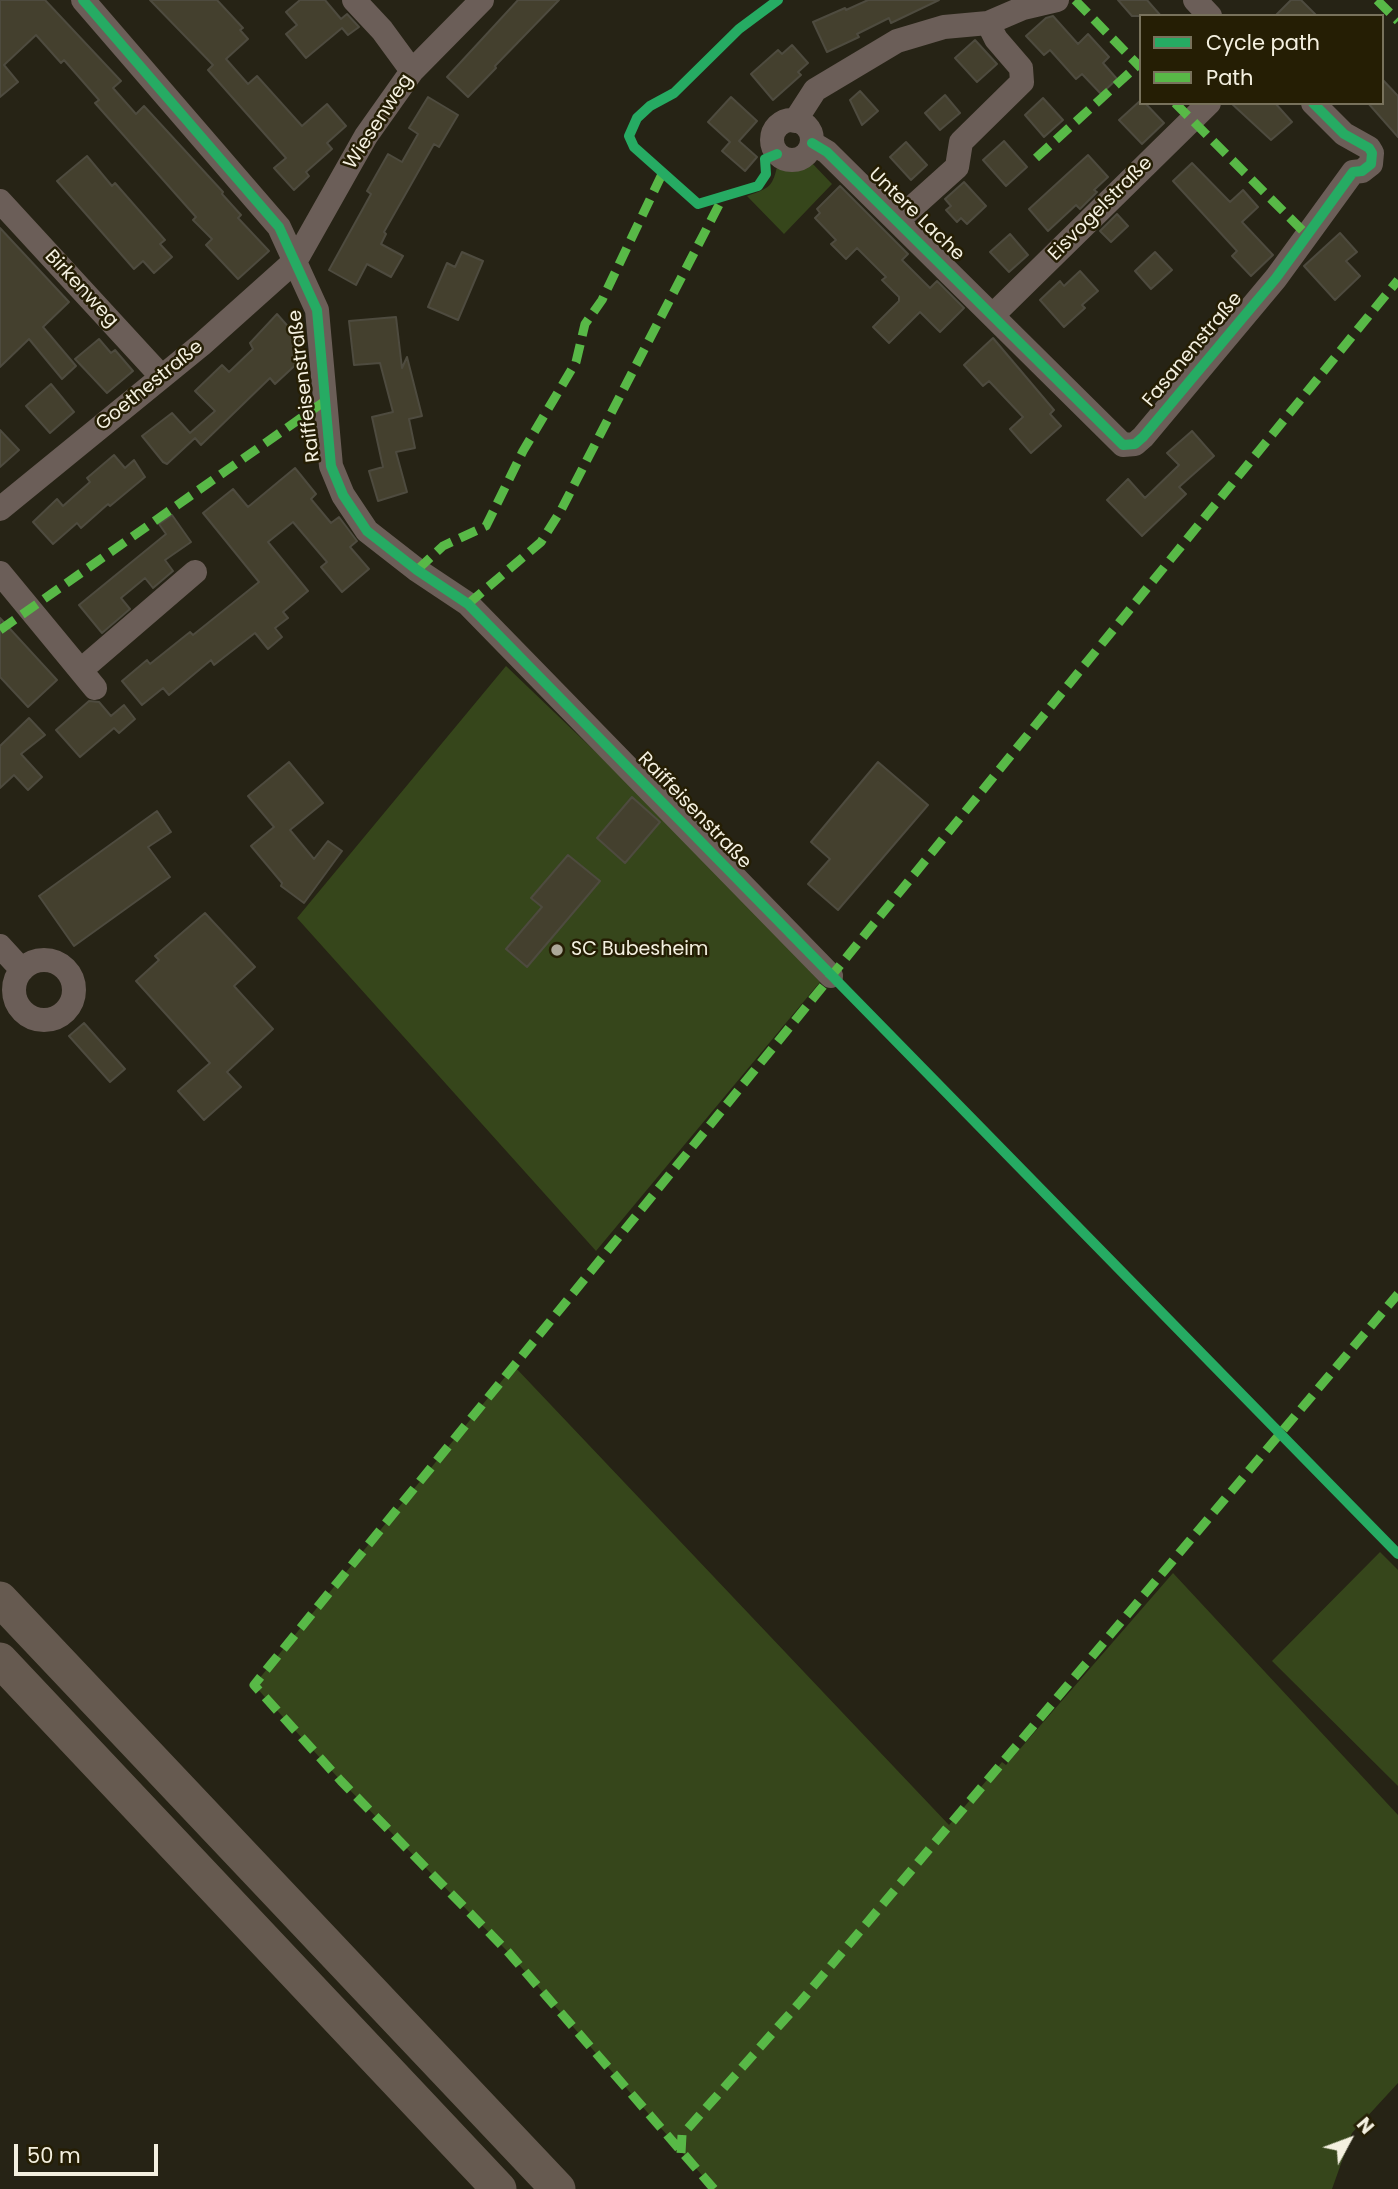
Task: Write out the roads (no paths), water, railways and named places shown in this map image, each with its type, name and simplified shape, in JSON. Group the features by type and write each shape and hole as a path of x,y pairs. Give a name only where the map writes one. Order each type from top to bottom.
{"highway":[{"path":"0,1599 558,2189"},
{"path":"0,1660 499,2189"}],"street":[{"name":"Raiffeisenstraße","path":"83,0 279,227 317,310 331,466 343,495 367,531 417,570 468,604 831,976"},
{"path":"354,0 382,30 412,71"},
{"name":"Wiesenweg","path":"296,260 366,136 412,71 482,0"},
{"path":"811,143 806,154 795,160 782,158 772,143 774,131 783,122 795,121 815,90 897,41 944,27 988,23 1025,4 1056,0"},
{"path":"1195,0 1208,14"},
{"path":"897,221 957,166 961,142 1022,82 1021,68 996,39 988,23"},
{"name":"Eisvogelstraße","path":"993,315 1207,105"},
{"name":"Fasanenstraße","path":"993,315 1123,445 1135,444 1276,278 1353,172 1367,168 1373,159 1365,144 1344,134 1315,105"},
{"name":"Untere Lache","path":"795,121 806,126 811,143 827,152 993,315"},
{"name":"Birkenweg","path":"0,201 162,376"},
{"name":"Goethestraße","path":"0,509 201,345 296,260"},
{"path":"0,573 88,679 195,572"},
{"path":"0,946 22,970"}],"place":[{"name":"SC Bubesheim","path":"557,950"}]}
